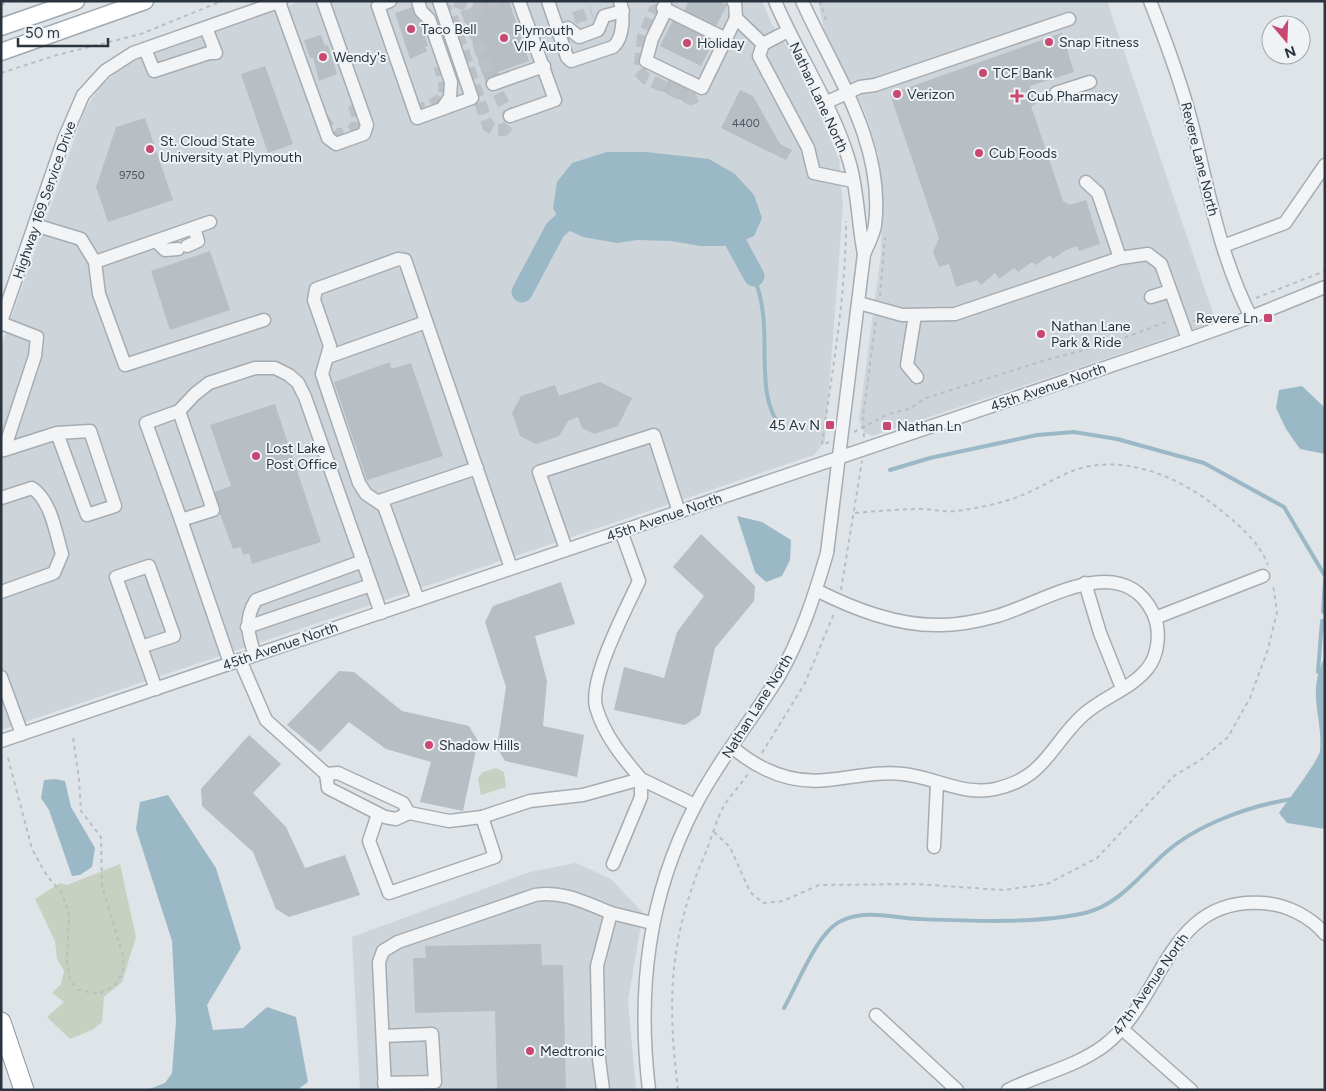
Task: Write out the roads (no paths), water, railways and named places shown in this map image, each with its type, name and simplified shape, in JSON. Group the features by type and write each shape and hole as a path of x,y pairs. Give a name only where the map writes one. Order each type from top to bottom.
{"highway":[{"path":"1,1022 24,1090"}],"main road":[{"path":"1,27 76,1"},
{"path":"1,52 145,1"}],"street":[{"path":"280,2 328,138 336,144 364,134 367,125 323,1"},
{"path":"390,1 378,6 417,118 472,98 439,1"},
{"path":"418,1 421,11 429,19 451,82 450,97 442,109"},
{"path":"510,116 555,100 519,1"},
{"path":"548,1 569,25 579,37 598,30 597,16 622,6 618,43 613,48 571,61 567,57 569,25"},
{"path":"726,39 664,4 664,14 652,39 646,61 702,88 726,39 736,18 735,2 732,1"},
{"name":"Nathan Lane North","path":"775,1 824,103 850,163 864,254"},
{"name":"Nathan Lane North","path":"649,1090 644,1047 643,998 652,923 674,854 695,805 780,674 799,635 816,590 827,553 864,254 875,227 874,181 861,124 848,92 802,1"},
{"path":"808,1 810,19"},
{"name":"Revere Lane North","path":"1150,1 1181,83 1208,197 1223,246 1243,301 1251,317"},
{"name":"Highway 169 Service Drive","path":"1,323 71,123 83,95 94,82 122,58 280,2"},
{"path":"736,18 763,44"},
{"path":"824,103 860,87 876,85 1069,19"},
{"path":"146,49 154,71 209,53 216,53 206,28"},
{"path":"788,31 763,44 759,56 808,148 814,173 853,181"},
{"path":"493,84 544,66"},
{"path":"1056,93 1090,82"},
{"path":"1223,246 1286,223 1325,165"},
{"path":"1086,182 1098,193 1120,258"},
{"path":"96,262 210,222"},
{"path":"35,225 81,240 96,262 99,294 125,365 264,320"},
{"path":"156,241 165,250 182,247 198,241 194,228"},
{"path":"859,303 902,315 955,314 1120,258 1148,254 1161,264 1188,339"},
{"path":"418,600 384,506 379,501 368,497 359,482 322,374 330,346 314,300 316,289 398,259 405,260 511,568"},
{"name":"45th Avenue North","path":"1,740 1188,339 1251,317 1325,287"},
{"path":"1151,297 1170,290"},
{"path":"915,315 907,365 917,377"},
{"path":"328,357 426,322"},
{"path":"1,323 37,337 35,356 3,450"},
{"path":"381,613 305,397 298,383 275,368 255,368 208,384 195,394 179,411 146,423 180,520 235,662 266,720 326,774 328,788 378,814 396,819 409,813 449,821 482,818 530,801 583,795 641,778"},
{"path":"179,411 213,510 180,520"},
{"path":"3,450 58,433 90,431 116,506 87,515 58,433"},
{"path":"566,550 540,472 654,434 679,512"},
{"path":"379,501 477,468"},
{"path":"1,498 32,488 37,491 44,500 62,554 54,573 1,592"},
{"path":"621,531 638,581 615,632 596,682 596,706 606,731 616,748 641,778 695,805"},
{"path":"255,655 247,627 251,608 256,600 262,596 363,561"},
{"path":"141,647 174,636 149,566 116,577 141,647 156,689"},
{"path":"1155,618 1268,573"},
{"path":"732,747 755,764 790,778 825,780 861,774 902,773 980,791 995,789 1022,779 1042,766 1083,715 1147,669 1154,657 1158,643 1155,618 1144,598 1131,588 1116,581 1085,583 998,616 969,623 947,625 903,623 839,601 816,590"},
{"path":"1085,583 1100,633 1122,688"},
{"path":"247,627 371,585"},
{"path":"1,678 22,734"},
{"path":"326,774 338,773 404,803 409,813"},
{"path":"613,864 641,797 641,778"},
{"path":"934,847 937,782"},
{"path":"378,814 369,841 389,893 495,857 482,818"},
{"path":"383,1036 432,1034 435,1082 384,1086 379,962 383,951 398,942 535,895 549,893 568,896 611,913 652,923"},
{"name":"47th Avenue North","path":"1008,1090 1083,1059 1106,1044 1121,1028 1141,1000 1172,948 1202,918 1243,901 1268,903 1288,908 1306,918 1325,934"},
{"path":"602,1090 599,1059 597,966 611,913"},
{"path":"876,1015 957,1090"},
{"path":"1121,1028 1191,1090"}],"water":[{"path":"607,152 646,152 709,159 735,174 754,195 762,218 754,236 731,246 700,246 671,241 637,240 617,243 583,237 564,228 553,208 557,182 572,163"},
{"path":"1302,386 1325,408 1325,454 1300,449 1286,429 1276,408 1279,390"},
{"path":"737,516 762,522 791,540 790,560 782,576 766,582 755,572"},
{"path":"1325,656 1325,829 1287,823 1279,813 1308,772 1320,751 1316,694 1319,670"},
{"path":"55,779 65,781 71,807 95,848 92,867 80,875 72,876 49,810 41,798 44,780"},
{"path":"168,795 216,868 241,948 207,1005 213,1030 243,1028 267,1007 296,1017 308,1082 297,1090 147,1090 165,1083 172,1073 176,1021 172,941 136,829 140,802"}],"waterway":[{"path":"522,292 555,230 582,205"},
{"path":"723,219 754,276"},
{"path":"754,276 761,299 764,321 766,387 774,416 782,428"},
{"path":"890,470 930,458 1037,435 1074,432 1117,439 1204,463 1284,507 1325,576"},
{"path":"1323,612 1325,580"},
{"path":"1318,672 1322,621"},
{"path":"784,1008 808,960 824,936 832,927 850,917 880,915 981,921 1046,919 1085,913 1097,909 1119,896 1165,853 1193,833 1225,818 1259,806 1292,799"}],"tunnel":[{"path":"455,1 476,9 498,1"},
{"path":"440,4 451,14 488,126 495,130 504,130 511,122 510,116 490,78 465,6"},
{"path":"663,8 654,11 643,37 639,71 645,78 691,99 698,96 702,88"},
{"path":"574,18 592,12"},
{"path":"414,111 433,104 442,96 444,85 439,66"},
{"path":"322,118 335,134 352,130 358,120 353,103"}],"place":[{"name":"Taco Bell","path":"411,29"},
{"name":"Plymouth VIP Auto","path":"504,38"},
{"name":"Snap Fitness","path":"1049,42"},
{"name":"Holiday","path":"687,43"},
{"name":"Wendy's","path":"323,57"},
{"name":"TCF Bank","path":"983,73"},
{"name":"Verizon","path":"897,94"},
{"name":"Cub Pharmacy","path":"1017,96"},
{"name":"St. Cloud State University at Plymouth","path":"150,149"},
{"name":"Cub Foods","path":"979,153"},
{"name":"Revere Ln","path":"1268,318"},
{"name":"Nathan Lane Park & Ride","path":"1041,334"},
{"name":"45 Av N","path":"830,425"},
{"name":"Nathan Ln","path":"887,426"},
{"name":"Lost Lake Post Office","path":"256,456"},
{"name":"Shadow Hills","path":"429,745"},
{"name":"Medtronic","path":"530,1051"}]}
